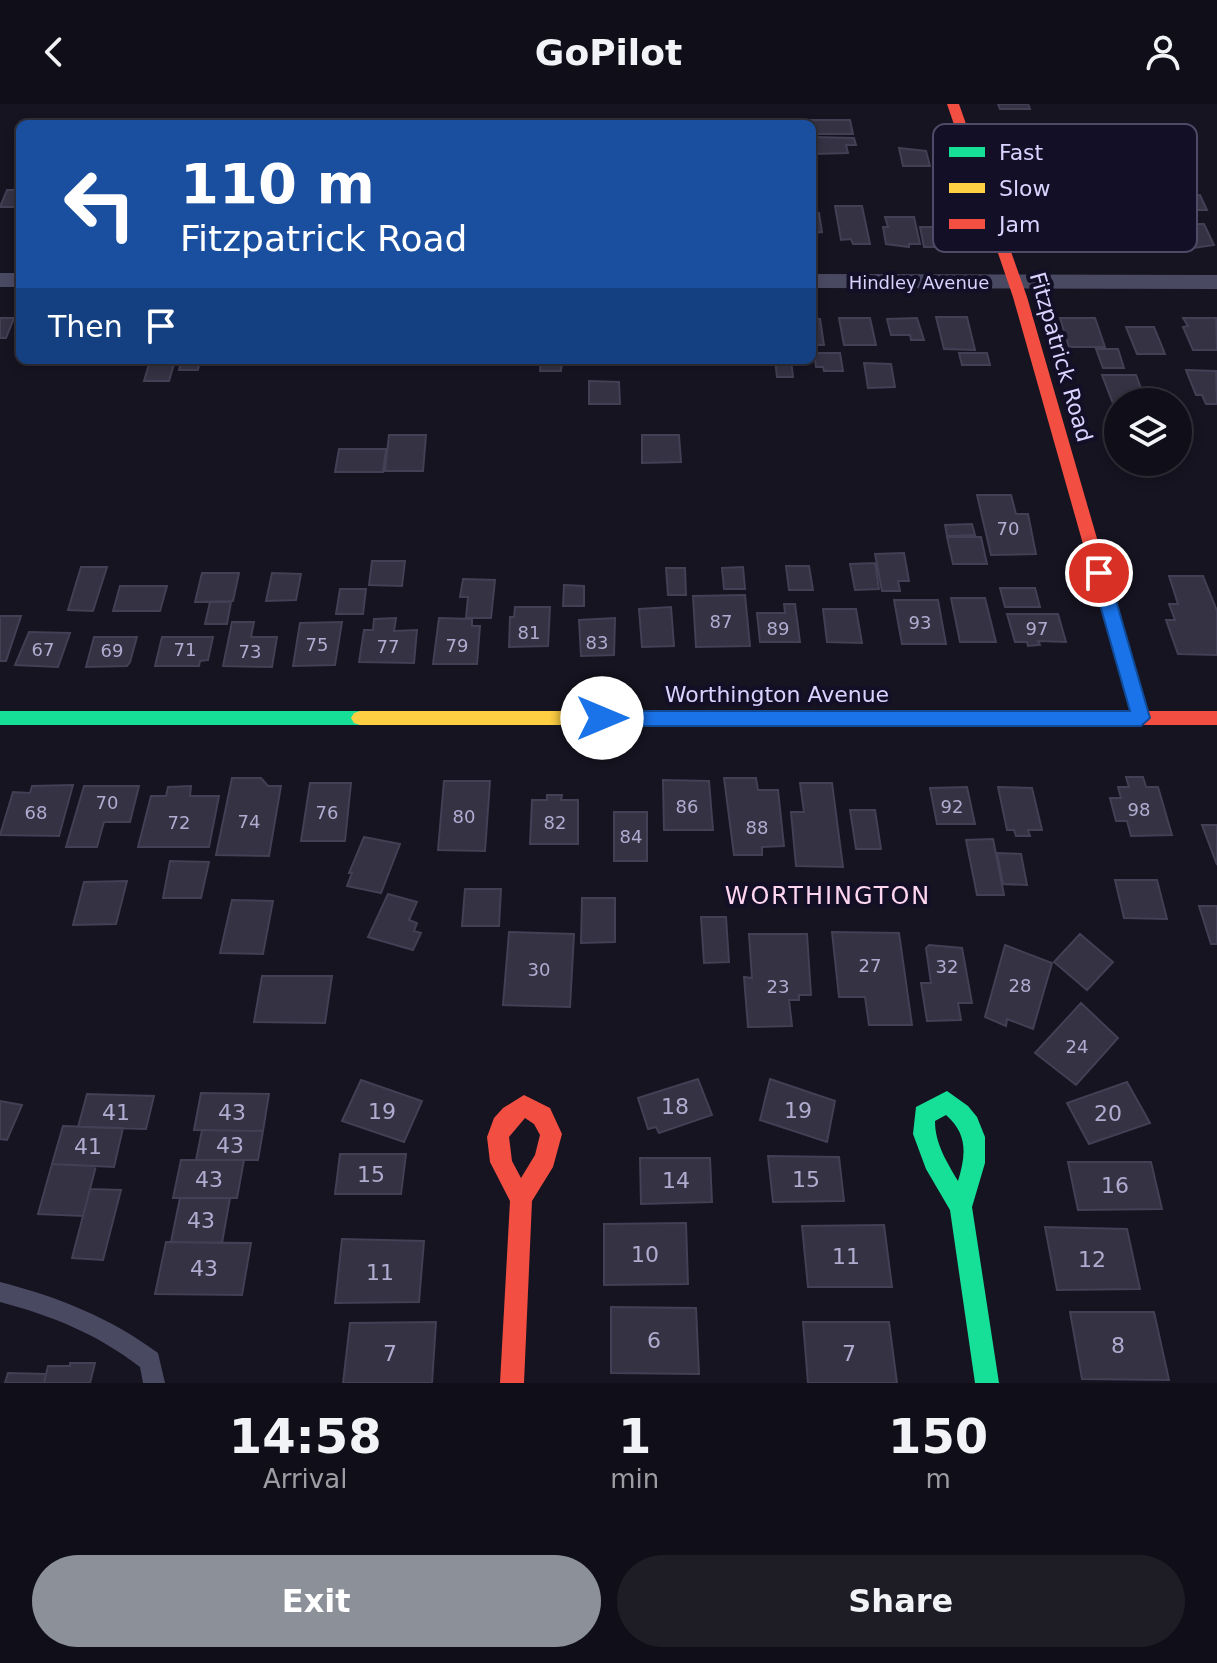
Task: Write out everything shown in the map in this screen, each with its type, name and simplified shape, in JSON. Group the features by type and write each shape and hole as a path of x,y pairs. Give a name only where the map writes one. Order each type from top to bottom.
{"street":[{"name":"Fitzpatrick Road","path":"953,104 960,124"},
{"name":"Fitzpatrick Road","path":"1005,252 1141,718"},
{"name":"Hindley Avenue","path":"816,281 1217,282"},
{"name":"Worthington Avenue","path":"0,718 1217,718"},
{"path":"961,1207 976,1163 975,1133 964,1111 947,1102 924,1115 924,1134 934,1161 961,1207 987,1383"},
{"path":"512,1383 521,1198"}],"lane":[{"path":"0,1292 80,1315 118,1336 150,1361 154,1383"}],"building":[{"path":"998,104 1028,104 1030,109 1000,109"},
{"path":"816,120 850,120 853,134 816,134"},
{"path":"816,137 854,138 856,145 846,145 848,153 816,154"},
{"path":"899,148 926,151 930,166 903,166"},
{"path":"7,190 16,190 16,207 0,207"},
{"path":"1197,195 1200,195 1207,210 1197,210"},
{"path":"835,206 862,206 870,244 841,240"},
{"path":"816,213 819,213 822,232 816,233"},
{"path":"885,217 914,217 920,244 909,244 909,247 886,244 883,227 888,227"},
{"path":"1197,224 1204,224 1214,245 1197,248"},
{"path":"920,227 933,227 933,247 924,247"},
{"path":"936,317 967,317 975,350 944,349"},
{"path":"0,318 14,318 6,338 0,338"},
{"path":"839,318 870,318 876,345 844,345"},
{"path":"917,318 924,340 911,340 910,335 891,335 887,319"},
{"path":"1060,318 1095,318 1105,347 1069,347"},
{"path":"1183,318 1216,318 1217,350 1193,350 1183,327 1188,326"},
{"path":"816,319 820,319 824,345 816,345"},
{"path":"1126,327 1154,327 1165,354 1137,354"},
{"path":"1096,349 1118,349 1124,368 1103,368"},
{"path":"816,353 840,353 843,371 824,371 823,367 816,367"},
{"path":"959,353 987,353 990,365 962,365"},
{"path":"864,363 891,364 895,387 868,388"},
{"path":"149,364 174,364 169,381 144,381"},
{"path":"181,364 199,364 198,370 179,370"},
{"path":"541,364 562,364 561,371 540,371"},
{"path":"775,364 791,364 793,377 777,377"},
{"path":"1186,370 1216,371 1217,404 1206,404 1202,395 1196,395"},
{"path":"1102,375 1136,375 1141,388 1107,388"},
{"path":"589,381 619,382 620,404 589,404"},
{"path":"389,435 426,435 423,471 385,471"},
{"path":"642,435 679,435 681,462 642,463"},
{"path":"339,449 386,449 383,472 335,472"},
{"path":"977,495 1011,495 1016,514 1028,514 1036,554 991,555"},
{"path":"972,524 975,535 947,536 945,525"},
{"path":"947,537 981,537 987,564 953,564"},
{"path":"904,553 909,581 898,581 900,591 882,591 875,554"},
{"path":"372,561 405,561 402,586 369,585"},
{"path":"875,563 879,589 855,590 850,564"},
{"path":"786,566 809,566 813,590 789,590"},
{"path":"81,567 107,567 93,611 68,610"},
{"path":"743,567 745,589 724,589 722,568"},
{"path":"666,568 685,568 686,595 668,595"},
{"path":"202,573 239,573 233,601 195,602"},
{"path":"272,573 301,574 296,600 266,601"},
{"path":"1169,576 1203,576 1217,611 1217,655 1178,654 1166,620 1175,620 1169,604 1178,604"},
{"path":"463,579 495,580 491,618 466,618 468,597 460,597"},
{"path":"564,585 584,586 584,606 563,606"},
{"path":"120,586 167,586 160,611 113,611"},
{"path":"1000,588 1035,588 1040,607 1005,607"},
{"path":"340,589 366,589 363,614 336,614"},
{"path":"745,595 750,646 696,647 693,596"},
{"path":"951,598 985,598 996,642 960,642"},
{"path":"894,600 938,600 946,644 902,644"},
{"path":"210,602 231,602 227,624 205,624"},
{"path":"784,604 795,604 800,642 760,642 757,613 785,613"},
{"path":"515,607 550,607 548,646 509,647 510,617 514,617"},
{"path":"671,607 674,646 642,647 639,609"},
{"path":"823,609 856,609 862,643 827,642"},
{"path":"1007,614 1058,614 1066,642 1038,641 1040,645 1028,646 1027,642 1015,642"},
{"path":"0,616 21,616 6,661 0,661"},
{"path":"396,618 394,631 417,630 414,663 359,662 364,630 373,630 374,619"},
{"path":"439,618 472,619 472,626 480,626 477,664 433,664"},
{"path":"615,618 614,655 581,656 579,620"},
{"path":"232,622 254,622 251,637 277,637 272,667 223,666"},
{"path":"342,622 335,665 293,666 300,623"},
{"path":"29,632 70,633 58,667 15,665"},
{"path":"94,637 137,637 127,666 86,667"},
{"path":"162,637 213,637 208,660 200,661 199,666 155,666"},
{"path":"1126,777 1143,777 1146,787 1158,787 1172,835 1131,836 1127,821 1116,821 1110,798 1121,798 1118,787 1129,787"},
{"path":"232,778 261,778 268,786 281,786 269,856 216,855"},
{"path":"724,778 756,778 758,790 778,790 784,846 762,847 762,855 734,855"},
{"path":"663,780 709,781 713,830 664,830"},
{"path":"444,781 490,781 485,851 438,850"},
{"path":"310,783 351,783 345,841 301,841"},
{"path":"800,783 832,783 843,867 796,866 791,812 804,812"},
{"path":"73,785 59,836 0,835 13,792 30,793 32,786"},
{"path":"84,786 139,786 130,822 104,822 97,847 66,847"},
{"path":"191,786 190,796 219,796 209,847 138,847 151,796 166,796 168,787"},
{"path":"967,787 975,824 937,824 930,788"},
{"path":"998,787 1032,788 1042,830 1028,830 1030,836 1016,836 1014,830 1007,830"},
{"path":"547,795 562,795 561,800 578,800 578,844 530,844 532,800 547,800"},
{"path":"850,810 875,810 881,849 856,849"},
{"path":"614,812 647,812 647,861 614,861"},
{"path":"1202,825 1217,825 1217,865"},
{"path":"364,837 400,844 381,893 347,886"},
{"path":"993,839 1004,895 977,895 966,840"},
{"path":"997,853 1021,854 1027,885 1003,884"},
{"path":"170,861 209,862 201,898 163,898"},
{"path":"1115,880 1157,880 1167,919 1124,918"},
{"path":"127,881 116,924 73,925 84,882"},
{"path":"465,889 501,889 499,926 462,926"},
{"path":"388,894 417,902 409,920 417,923 414,931 421,933 413,950 368,937"},
{"path":"582,898 615,898 615,942 581,943"},
{"path":"232,900 273,901 263,954 220,953"},
{"path":"1199,906 1217,906 1217,944 1211,944"},
{"path":"701,917 726,917 729,962 704,963"},
{"path":"509,932 574,934 570,1007 503,1005"},
{"path":"832,932 899,933 912,1025 869,1025 865,997 839,997"},
{"path":"749,934 807,934 811,995 799,995 799,1000 789,1000 792,1026 748,1027 744,977 752,978"},
{"path":"1080,934 1113,962 1087,990 1054,962"},
{"path":"929,945 962,948 972,1003 958,1003 961,1020 927,1021 921,983 931,983 926,948"},
{"path":"1005,945 1052,963 1033,1029 1007,1019 1006,1026 985,1017"},
{"path":"262,976 332,976 325,1023 254,1022"},
{"path":"1081,1003 1118,1038 1076,1085 1035,1053"},
{"path":"698,1079 712,1115 659,1133 656,1127 648,1129 638,1098"},
{"path":"770,1079 835,1101 827,1142 760,1120"},
{"path":"361,1080 422,1101 404,1142 342,1121"},
{"path":"1127,1082 1150,1123 1089,1144 1067,1103"},
{"path":"201,1093 269,1094 263,1131 194,1130"},
{"path":"87,1094 154,1096 146,1129 78,1127"},
{"path":"0,1101 22,1105 7,1140 0,1139"},
{"path":"63,1126 123,1128 114,1167 52,1164"},
{"path":"202,1130 263,1131 258,1160 196,1160"},
{"path":"340,1154 406,1154 401,1194 335,1194"},
{"path":"768,1156 839,1157 844,1201 773,1202"},
{"path":"640,1158 710,1158 712,1202 641,1204"},
{"path":"181,1160 244,1160 237,1198 173,1198"},
{"path":"1068,1162 1151,1162 1162,1209 1078,1210"},
{"path":"52,1164 96,1166 83,1216 38,1214"},
{"path":"90,1189 121,1190 103,1260 72,1258"},
{"path":"180,1198 230,1198 222,1243 171,1242"},
{"path":"686,1223 688,1284 604,1285 604,1224"},
{"path":"884,1225 892,1287 808,1287 802,1226"},
{"path":"1045,1227 1127,1229 1140,1289 1057,1290"},
{"path":"342,1239 424,1241 419,1302 335,1303"},
{"path":"166,1242 251,1243 242,1295 155,1294"},
{"path":"611,1307 696,1308 699,1374 611,1373"},
{"path":"1070,1312 1154,1312 1169,1380 1082,1379"},
{"path":"436,1322 432,1383 343,1383 350,1323"},
{"path":"803,1322 889,1322 897,1383 808,1383"},
{"path":"70,1363 95,1363 90,1383 44,1383 48,1366 70,1366"},
{"path":"8,1373 46,1374 44,1383 5,1383"}],"traffic: fast":[{"path":"1108,604 1141,718"},
{"path":"0,718 360,718"},
{"path":"961,1207 976,1150 970,1125 947,1102 924,1115 924,1134 934,1161 961,1207 987,1383"}],"traffic: slow":[{"path":"360,718 872,718"}],"traffic: jam":[{"path":"953,104 960,124"},
{"path":"1004,252 1108,604"},
{"path":"872,718 1217,718"},
{"path":"512,1383 521,1198 545,1159 551,1134 542,1116 524,1106 510,1116 498,1137 501,1162 521,1198"}],"district":[{"name":"WORTHINGTON","path":"828,896"}],"route":[{"path":"602,718 1141,718 1099,573"}]}
